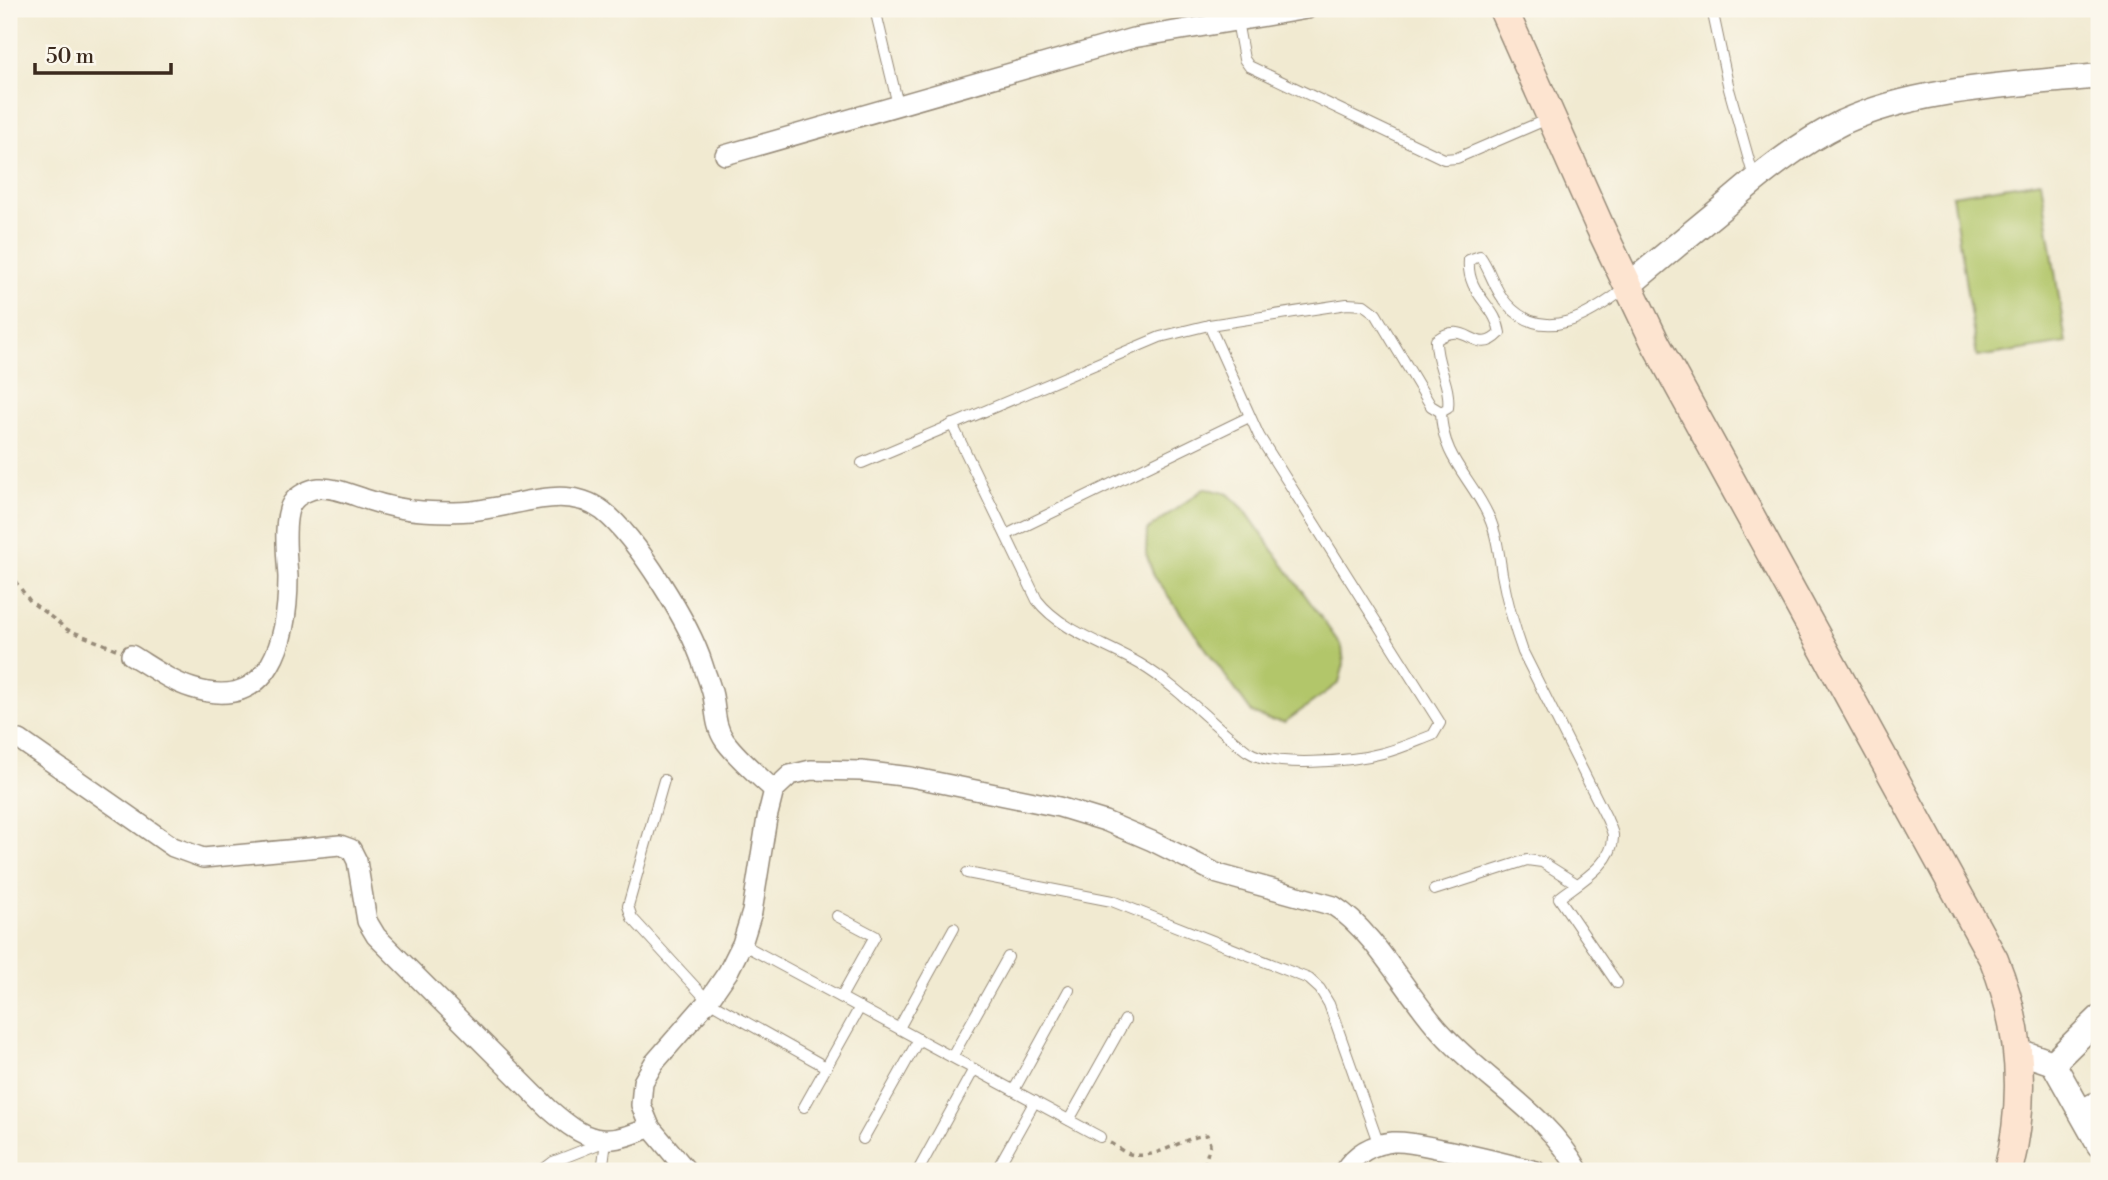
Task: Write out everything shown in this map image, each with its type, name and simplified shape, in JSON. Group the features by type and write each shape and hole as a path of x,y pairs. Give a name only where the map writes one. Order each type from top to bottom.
{"main road":[{"path":"1503,9 1628,286 1686,400 1985,941 2006,990 2018,1051 2018,1119 2008,1171"}],"street":[{"path":"724,155 1133,38 1307,9"},
{"path":"1628,286 1754,180 1801,145 1844,122 1890,106 1939,94 2099,76"},
{"path":"131,655 175,681 207,692 240,690 265,673 275,659 285,621 288,598 287,529 292,503 303,493 317,488 345,492 413,510 484,510 557,496 580,499 602,511 650,566 698,650 713,695 715,719 725,741 774,790"},
{"path":"20,740 173,847 203,858 340,845 351,849 358,861 367,921 376,936 549,1109 580,1134 593,1139 619,1139 650,1127"},
{"path":"687,1171 650,1127 641,1105 643,1082 654,1063 708,1001 728,972 742,944 751,912 774,790 790,775 811,770 911,776 1059,807 1105,821 1153,841 1218,874 1334,906 1363,931 1441,1032 1538,1118 1567,1151 1579,1171"},
{"path":"2053,1063 2099,1018"},
{"path":"2018,1051 2053,1063 2089,1105 2099,1145"},
{"path":"1344,1171 1351,1160 1368,1148 1392,1142 1413,1143 1480,1156 1536,1171"}],"lane":[{"path":"875,9 898,105"},
{"path":"1712,9 1729,89 1754,180"},
{"path":"1237,21 1244,59 1249,66 1444,159 1457,158 1551,117"},
{"path":"1441,412 1448,408 1449,396 1435,354 1436,340 1446,333 1457,332 1482,343 1492,341 1500,333 1498,321 1476,292 1468,272 1469,260 1480,256 1489,267 1496,287 1507,304 1527,320 1551,325 1579,319 1604,305 1628,286"},
{"path":"862,463 1160,337 1209,325 1347,304 1364,305 1376,314 1431,406 1441,412"},
{"path":"952,424 1037,600 1049,615 1161,678 1250,753 1280,761 1334,762 1383,753 1433,735 1440,723 1259,436 1209,325"},
{"path":"1441,412 1441,428 1447,449 1483,505 1494,531 1514,626 1523,652 1613,835 1611,852 1559,898 1617,983"},
{"path":"1006,535 1249,417"},
{"path":"664,780 628,906 632,918 708,1001 826,1068"},
{"path":"1434,890 1527,860 1542,862 1577,884"},
{"path":"967,873 1112,901 1309,979 1320,989 1329,1004 1379,1146"},
{"path":"838,916 875,936 841,998"},
{"path":"899,1028 954,928"},
{"path":"742,944 1100,1137"},
{"path":"953,1057 1008,957"},
{"path":"1014,1090 1069,990"},
{"path":"804,1107 860,1007"},
{"path":"1069,1120 1125,1020"},
{"path":"863,1139 919,1039"},
{"path":"919,1169 974,1069"},
{"path":"996,1171 1035,1101"},
{"path":"541,1171 553,1162 606,1141 602,1171"}],"path":[{"path":"9,573 30,601 68,630 131,655"},
{"path":"1100,1137 1130,1154 1152,1154 1196,1136 1207,1135 1210,1144 1203,1171"}],"green space":[{"path":"2041,181 2066,343 1977,357 1952,195"},
{"path":"1205,488 1228,494 1244,509 1342,647 1344,664 1339,683 1285,722 1269,720 1252,713 1154,576 1146,553 1147,530"}]}
